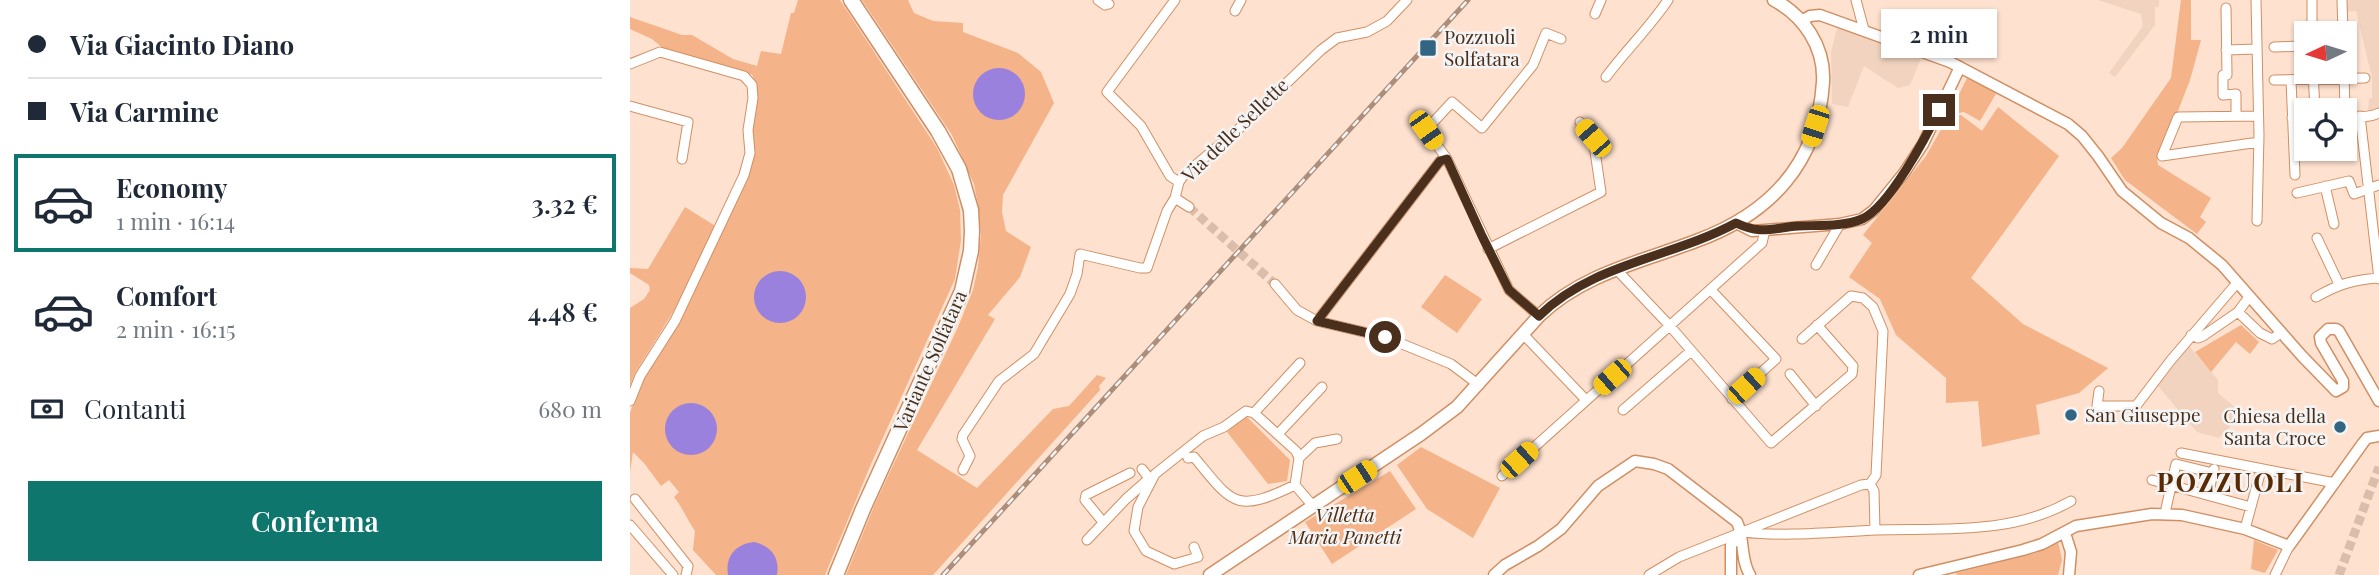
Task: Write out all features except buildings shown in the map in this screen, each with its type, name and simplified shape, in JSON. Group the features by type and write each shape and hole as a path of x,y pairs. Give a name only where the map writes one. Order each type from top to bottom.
{"main road":[{"name":"Variante Solfatara","path":"836,575 962,291 971,251 972,231 971,210 959,169 938,131 851,0"},
{"path":"1210,575 1421,435 1457,407 1539,316 1576,287 1736,223 1756,210 1786,183 1800,165 1811,137 1822,100 1824,76 1819,54 1803,20 1774,0"}],"street":[{"path":"1098,0 1109,4"},
{"path":"1175,0 1107,92 1141,126 1170,176 1178,182"},
{"path":"1235,11 1241,0"},
{"name":"Via delle Sellette","path":"963,470 970,456 962,439 963,435 999,381 1034,354 1070,294 1080,254 1147,268 1167,211 1175,198 1178,182 1242,126 1315,55 1337,38 1367,32 1387,21 1407,0"},
{"path":"1595,14 1601,0"},
{"path":"1606,76 1653,22 1668,0"},
{"path":"1856,0 1864,30"},
{"path":"2256,0 2259,142 2257,221"},
{"path":"2312,0 2312,21"},
{"path":"2342,0 2343,21"},
{"path":"2226,8 2227,75 2223,75 2223,95 2236,94 2236,116"},
{"path":"1803,20 1820,15 1914,48 1960,67 2068,124 2090,146 2122,191 2161,223 2171,226 2205,250 2336,391 2343,387 2343,381 2320,337 2328,329 2336,329 2379,401"},
{"path":"1539,316 1509,290 1447,159 1426,130 1452,102 1482,128 1532,65 1546,33 1561,39"},
{"path":"2274,47 2294,46"},
{"path":"2226,50 2257,49"},
{"path":"630,64 660,52 703,62 744,76 752,85 753,98 748,130 750,153 744,175 681,309 640,376 630,401"},
{"path":"1736,223 1752,230 1765,230 1840,224 1863,219 1874,210 1904,173 1923,144 1960,67"},
{"path":"2357,77 2365,78"},
{"path":"2274,80 2294,79"},
{"path":"2291,80 2295,174"},
{"path":"630,106 688,122 682,159"},
{"path":"2357,116 2379,113"},
{"path":"2258,116 2178,117 2162,156 2259,142"},
{"path":"2316,297 2339,284 2379,279 2360,116"},
{"path":"1488,249 1601,192 1593,138 1580,122"},
{"path":"1317,321 1440,161 1447,159"},
{"path":"2297,192 2349,181 2354,194 2379,185"},
{"path":"2325,186 2334,223"},
{"path":"1175,198 1189,207"},
{"path":"1816,265 1840,224"},
{"path":"1502,476 1762,243 1765,230"},
{"path":"2317,238 2339,284"},
{"path":"1616,269 1771,443 1852,374 1853,366 1817,325"},
{"path":"2099,390 2097,407 2136,406 2191,335 2237,283"},
{"path":"1275,284 1297,310 1317,321 1386,335 1451,363 1479,384"},
{"path":"1711,290 1776,359 1732,399"},
{"path":"1650,575 1679,557 1739,540 1849,489 1870,484 1876,475 1884,341 1879,318 1867,301 1851,296 1802,339"},
{"path":"2191,335 2198,338 2203,336 2238,312 2249,297"},
{"path":"2238,312 2260,333 2272,339 2281,333"},
{"path":"1524,334 1586,400"},
{"path":"1623,410 1691,351"},
{"path":"1254,412 1300,363"},
{"path":"1790,374 1816,406"},
{"path":"1278,434 1322,387"},
{"path":"1087,540 1152,476 1203,436 1224,427 1245,411 1254,412 1296,452 1299,458 1297,487 1313,506"},
{"path":"2275,575 2289,546 2367,438 2379,436"},
{"path":"1299,458 1315,443 1337,439"},
{"path":"2182,453 2335,483"},
{"path":"1188,458 1194,457 1223,492 1242,503 1267,499 1297,487"},
{"path":"1494,575 1561,529 1598,486 1634,461 1668,469 1737,522 1739,540 1751,575"},
{"path":"2208,495 2216,461"},
{"path":"2165,513 2176,464 2214,473"},
{"path":"1142,469 1152,476"},
{"path":"2248,530 2261,470"},
{"path":"1103,522 1085,500 1086,495 1130,472"},
{"path":"1152,476 1138,507 1134,531 1146,551 1174,564 1198,557 1194,547"},
{"path":"2152,480 2251,507"},
{"path":"1870,484 1874,491 1875,530"},
{"path":"635,499 688,566 686,575"},
{"path":"1739,540 1875,530 1999,526 2056,509 2071,501"},
{"path":"1919,575 2023,550 2076,526 2165,513 2248,530 2289,546"},
{"path":"630,525 673,575"},
{"path":"2065,533 2071,552 2069,575"},
{"path":"1731,575 1739,540"}],"shaded area":[{"path":"2098,0 2159,0 2159,7 2155,7 2155,25 2115,77 2109,73 2143,26 2141,14"},
{"path":"2343,0 2379,0 2379,108 2376,111 2368,112 2369,99 2372,98 2372,78 2356,11 2344,12"},
{"path":"1837,28 1922,56 1910,85 1898,88 1864,66 1848,107 1832,104 1831,52"},
{"path":"999,68 1009,70 1017,76 1023,84 1023,104 1017,112 1009,118 999,120 989,118 981,112 975,104 973,94 975,84 981,76 989,70"},
{"path":"780,271 790,273 798,279 804,287 804,307 798,315 790,321 780,323 770,321 762,315 756,307 754,297 756,287 762,279 770,273"},
{"path":"2189,346 2218,380 2218,393 2243,414 2219,438 2197,432 2158,386"},
{"path":"691,403 701,405 709,411 715,419 715,439 709,447 701,453 691,455 681,453 673,447 667,439 665,429 667,419 673,411 681,405"},
{"path":"754,542 773,553 777,563 777,575 728,575 728,562 733,552 742,545"}],"green space":[{"path":"798,0 840,0 937,148 954,185 960,210 961,240 955,279 871,464 825,575 716,575 693,550 695,531 674,497 679,492 669,480 661,486 633,452 630,472 630,413 642,378 749,174 756,85 752,74 664,49 652,39 630,29 630,17 682,35 692,35 733,59 757,66 761,51 781,54 791,13 794,13"},
{"path":"862,0 908,0 914,13 933,21 963,23 963,32 1018,53 1041,72 1054,103 1003,195 1002,212 1006,231 1031,247 1020,277 988,315 995,319 917,450 977,488 1053,409 1069,406 1097,375 1106,378 1099,386 1100,390 933,575 846,575 875,504 973,290 981,235 979,210 974,184 952,135"},
{"path":"2181,0 2191,0 2191,40 2201,40 2190,80 2157,155 2158,165 2211,198 2200,217 2206,222 2197,234 2125,180 2111,158 2122,148 2171,78"},
{"path":"1967,78 1997,92 1980,121 1964,112 1949,115"},
{"path":"1998,107 2059,156 1971,278 2023,324 2108,368 2079,393 2036,405 2040,434 1982,447 1978,401 1946,403 1946,378 1896,335 1880,299 1849,277 1872,243 1863,235 1926,156 1948,117 1961,115 1982,131"},
{"path":"685,207 717,227 675,309 635,373 630,386 630,308 644,299 650,290 649,285 630,273 630,268 648,269"},
{"path":"1445,275 1482,299 1457,333 1421,307"},
{"path":"2241,325 2259,342 2250,354 2236,342 2211,372 2195,352"},
{"path":"1245,415 1290,460 1287,481 1268,484 1227,432"},
{"path":"1421,447 1500,488 1473,538 1427,509 1397,465"},
{"name":"Villetta Maria Panetti","path":"1390,471 1416,509 1332,564 1305,522"},
{"path":"2254,540 2278,550 2265,573 2251,569"},
{"path":"2058,541 2062,560 2058,575 1956,573 2036,553"}],"tunnel":[{"path":"1189,207 1275,284"},
{"path":"2339,575 2379,467"}],"railway":[{"path":"943,575 1468,0"}],"place":[{"name":"Pozzuoli Solfatara","path":"1428,48"},
{"name":"San Giuseppe","path":"2071,415"},
{"name":"Chiesa della Santa Croce","path":"2340,427"}],"district":[{"name":"POZZUOLI","path":"2231,483"}],"route":[{"path":"1385,337 1317,321 1440,161 1447,159 1509,290 1539,316 1576,287 1736,223 1752,230 1765,230 1840,224 1863,219 1874,210 1904,173 1923,144 1939,110"}]}
